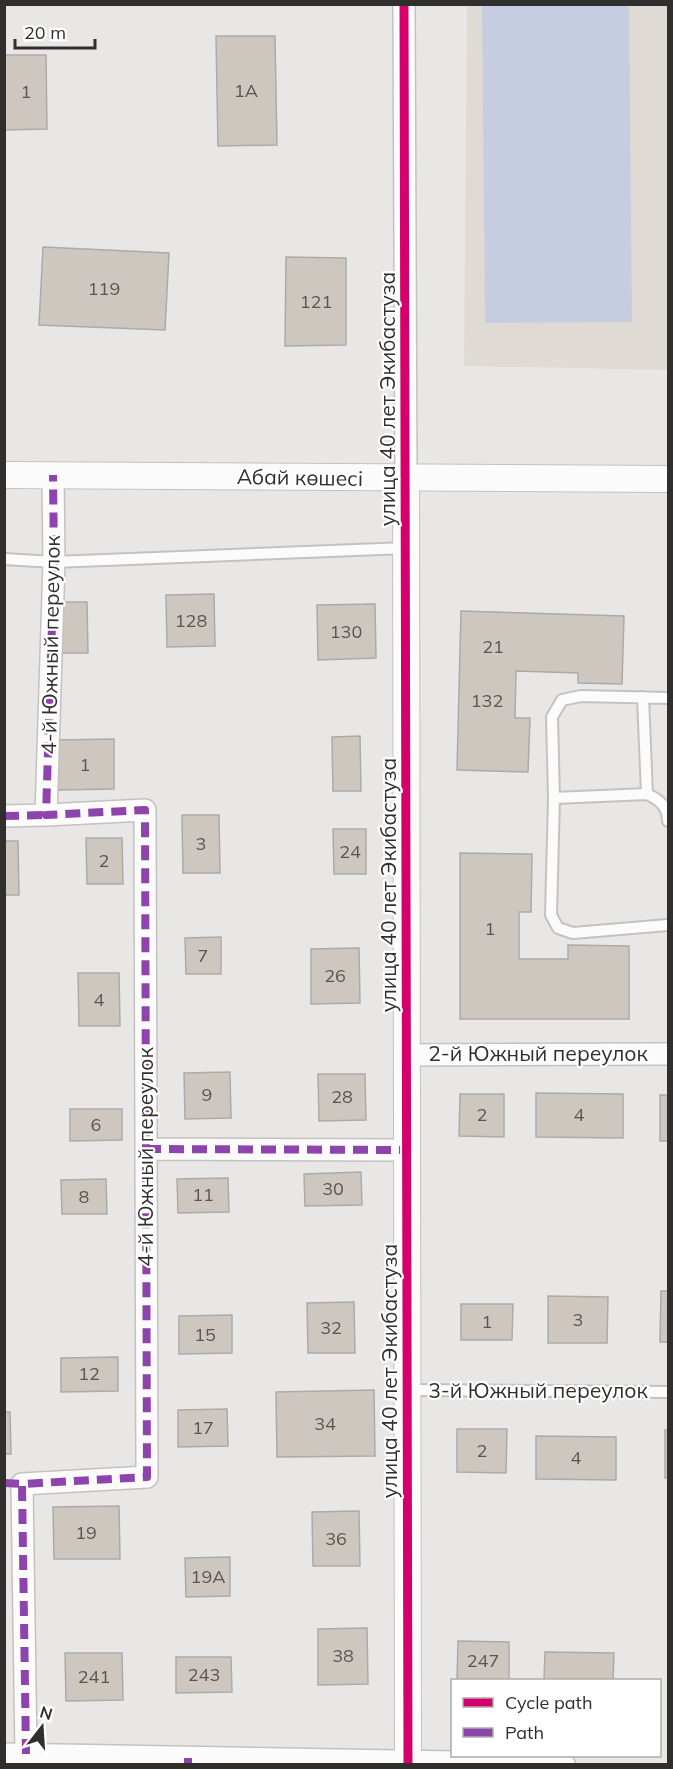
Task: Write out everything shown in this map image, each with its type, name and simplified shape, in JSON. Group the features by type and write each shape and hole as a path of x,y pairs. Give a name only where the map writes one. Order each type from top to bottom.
{"street":[{"name":"улица 40 лет Экибастуза","path":"404,4 408,1764"},
{"name":"Абай көшесі","path":"4,475 669,479"},
{"name":"4-й Южный переулок","path":"46,815 54,562 53,475"},
{"name":"4-й Южный переулок","path":"4,816 145,810 147,1478 13,1483 26,1754"},
{"name":"2-й Южный переулок","path":"407,1055 669,1054"},
{"path":"146,1149 407,1150"},
{"path":"4,1754 188,1761 564,1764"}],"lane":[{"path":"4,559 54,562 406,548"},
{"path":"669,698 581,696 562,700 552,717 554,798 551,915 558,928 573,933 669,925"},
{"path":"643,697 647,794"},
{"path":"554,798 647,794 659,799 668,812 669,821"},
{"name":"3-й Южный переулок","path":"408,1390 669,1392"}],"shaded area":[{"path":"467,5 668,5 668,370 464,366"},
{"path":"482,5 629,5 632,322 485,323"}],"building":[{"path":"216,36 275,36 277,145 218,146"},
{"path":"4,55 46,55 47,129 4,130"},
{"path":"43,247 169,253 165,330 39,325"},
{"path":"286,257 346,258 346,345 285,346"},
{"path":"214,594 215,646 167,647 166,595"},
{"path":"57,602 87,602 88,653 58,653"},
{"path":"375,604 376,658 318,660 317,605"},
{"path":"461,611 624,616 622,684 578,683 578,673 516,671 515,718 530,718 528,772 457,770"},
{"path":"360,736 361,791 333,791 332,737"},
{"path":"114,739 114,789 57,790 56,740"},
{"path":"182,815 219,815 220,873 183,873"},
{"path":"333,829 366,829 366,874 334,874"},
{"path":"86,838 122,838 123,884 87,884"},
{"path":"4,841 18,841 19,895 4,895"},
{"path":"460,853 532,854 531,912 519,912 519,959 568,959 568,945 629,946 629,1019 460,1019"},
{"path":"221,937 221,974 186,974 185,938"},
{"path":"359,948 360,1003 311,1004 311,949"},
{"path":"78,973 119,973 120,1026 79,1026"},
{"path":"230,1072 231,1118 185,1119 184,1073"},
{"path":"318,1074 365,1074 366,1120 319,1121"},
{"path":"536,1093 623,1094 623,1138 536,1137"},
{"path":"460,1094 504,1094 504,1137 459,1136"},
{"path":"660,1095 668,1095 668,1141 660,1141"},
{"path":"70,1109 122,1109 122,1140 70,1141"},
{"path":"361,1172 362,1205 305,1206 304,1174"},
{"path":"228,1178 229,1212 178,1213 177,1179"},
{"path":"106,1179 107,1214 62,1214 61,1180"},
{"path":"661,1291 668,1291 668,1342 660,1342"},
{"path":"548,1296 608,1297 607,1343 548,1343"},
{"path":"354,1302 355,1353 308,1353 307,1303"},
{"path":"461,1304 513,1304 512,1340 461,1340"},
{"path":"232,1315 232,1353 179,1354 179,1316"},
{"path":"118,1357 118,1391 61,1392 61,1358"},
{"path":"374,1390 375,1456 277,1457 276,1392"},
{"path":"227,1409 228,1446 178,1447 178,1410"},
{"path":"4,1412 10,1412 11,1454 4,1454"},
{"path":"457,1429 507,1429 506,1473 457,1472"},
{"path":"665,1430 668,1430 668,1478 665,1478"},
{"path":"536,1436 616,1437 616,1480 536,1479"},
{"path":"119,1506 120,1559 54,1559 53,1507"},
{"path":"359,1511 360,1566 313,1566 312,1512"},
{"path":"230,1557 230,1596 186,1597 185,1558"},
{"path":"367,1628 368,1684 318,1685 318,1629"},
{"path":"458,1641 509,1642 509,1679 457,1679"},
{"path":"545,1652 614,1653 613,1679 544,1679"},
{"path":"65,1653 122,1653 123,1700 66,1701"},
{"path":"176,1657 231,1657 232,1692 176,1693"}],"marked path":[{"path":"26,1754 22,1484 147,1477 145,810 46,815 54,562 53,475"},
{"path":"4,816 46,815"},
{"path":"146,1149 407,1150"},
{"path":"4,1483 22,1484"},
{"path":"188,1758 188,1764"}],"cycle path":[{"path":"404,4 408,1764"}]}
